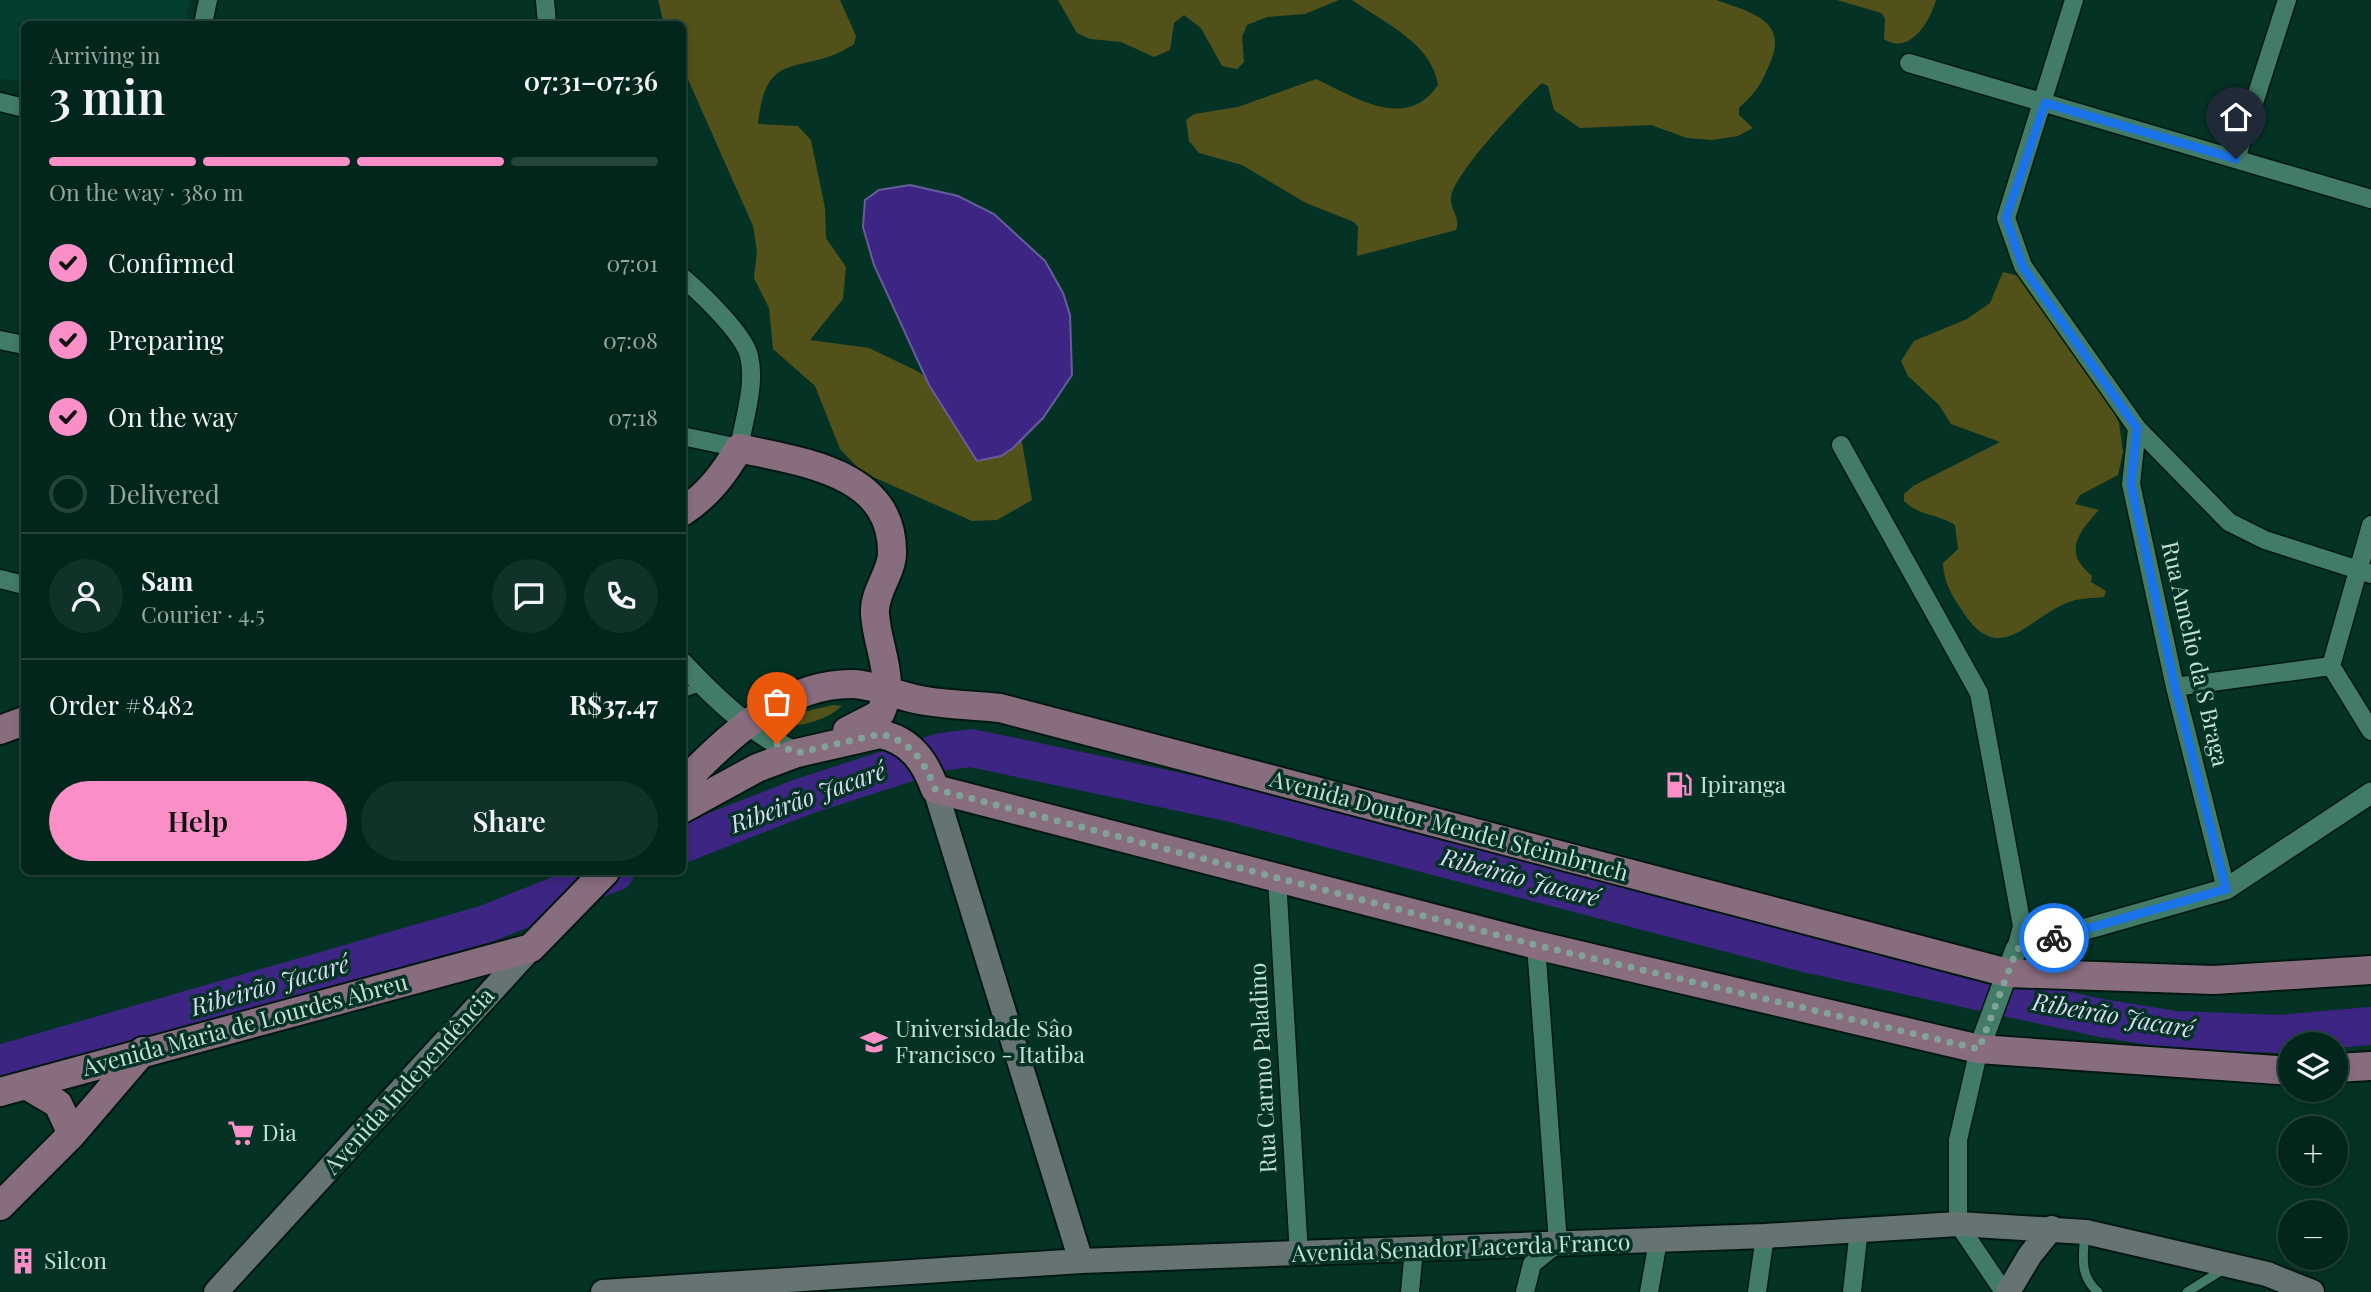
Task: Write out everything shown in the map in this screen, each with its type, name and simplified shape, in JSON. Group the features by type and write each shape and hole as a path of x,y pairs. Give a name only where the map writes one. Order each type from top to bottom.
{"main road":[{"path":"686,509 701,500 726,471 739,448 829,469 860,485 877,503 887,520 892,554 874,612 887,691 880,714 853,730 730,766 686,796"},
{"path":"686,780 747,724 776,705 835,686 853,684 887,691"},
{"name":"Avenida Doutor Mendel Steimbruch","path":"887,691 925,701 1000,708 2009,969 2214,980 2371,971"},
{"path":"0,730 21,722"},
{"path":"686,807 757,768 787,748 880,734 893,737 906,745 922,760 933,783 1081,1261"},
{"path":"933,783 1277,878 1536,945 1982,1042 2278,1070"},
{"name":"Avenida Independência","path":"216,1292 565,910 602,875"},
{"name":"Avenida Maria de Lourdes Abreu","path":"13,1088 531,948"},
{"path":"0,1206 72,1133 142,1051"},
{"path":"2348,1067 2371,1066"},
{"path":"13,1088 58,1104 72,1133"},
{"name":"Avenida Senador Lacerda Franco","path":"603,1292 1081,1261 1658,1241 1958,1224 2086,1232 2267,1274 2312,1292"},
{"path":"2006,1292 2029,1255 2052,1228"}],"street":[{"path":"204,21 208,0"},
{"path":"545,0 547,21"},
{"path":"2074,0 2045,103 2006,218 2023,267 2137,428 2229,522 2265,540 2366,572"},
{"path":"2236,159 2287,0"},
{"path":"1909,63 2371,199"},
{"path":"0,102 21,107"},
{"path":"686,280 698,290 749,354 750,381 739,448 686,437"},
{"path":"0,340 21,344"},
{"name":"Rua Amelio da S Braga","path":"2137,428 2131,484 2175,687 2226,889"},
{"path":"1841,445 1979,693 2022,926 1982,1042 1958,1140 1958,1224 2006,1292"},
{"path":"2331,666 2366,572 2371,525"},
{"path":"0,579 21,584"},
{"path":"2175,687 2331,666"},
{"path":"2331,666 2371,731"},
{"path":"686,667 747,724 787,748"},
{"path":"2009,969 2226,889 2371,793"},
{"name":"Rua Carmo Paladino","path":"1277,878 1298,1255"},
{"path":"1525,1292 1532,1264 1558,1243 1536,945"},
{"path":"1852,1292 1859,1229"},
{"path":"1757,1292 1765,1236"},
{"path":"1649,1292 1658,1241"},
{"path":"1410,1292 1414,1249"}],"lane":[{"path":"686,692 704,685"},
{"path":"2086,1232 2082,1266 2091,1286 2098,1292"},
{"path":"2187,1292 2230,1265"}],"shaded area":[{"path":"0,0 190,0 186,21 21,21 21,82 0,78"},
{"path":"658,0 840,0 856,36 854,44 836,54 779,72 769,83 762,99 758,124 798,126 811,140 825,208 826,238 846,267 843,299 810,340 869,348 917,371 953,396 1019,425 1032,500 997,520 972,521 862,472 840,449 815,386 773,349 769,308 754,278 757,251 753,226 686,75 686,21 663,21"},
{"path":"1058,0 1339,0 1305,14 1267,17 1247,25 1242,37 1244,62 1237,69 1222,66 1201,28 1184,15 1174,23 1170,50 1154,57 1121,42 1090,39 1077,33"},
{"path":"1352,0 1716,0 1763,20 1770,27 1775,48 1761,83 1739,108 1739,115 1753,128 1738,136 1712,140 1687,138 1651,125 1580,128 1554,110 1548,86 1542,83 1475,156 1454,187 1451,202 1457,222 1456,230 1357,256 1358,227 1354,222 1306,203 1242,165 1199,153 1189,141 1186,120 1194,114 1238,107 1316,79 1363,101 1396,109 1425,99 1438,85 1427,57 1405,35"},
{"path":"1837,0 1936,0 1918,34 1902,43 1893,43 1884,39 1885,18 1881,13"},
{"path":"910,185 958,196 994,214 1045,261 1063,293 1070,315 1072,375 1043,418 1013,448 1001,456 977,461 929,385 874,265 863,227 865,200 879,190"},
{"path":"2003,272 2023,277 2095,371 2119,423 2123,452 2118,475 2080,495 2075,504 2099,510 2079,535 2076,551 2083,567 2092,576 2091,582 2106,591 2104,597 2072,601 2016,634 2003,638 1990,637 1977,629 1949,589 1943,563 1958,549 1955,525 1916,510 1904,501 1904,494 1913,486 2000,442 1951,424 1939,405 1908,376 1901,361 1914,341 1967,319 1990,303"},
{"path":"833,705 842,706 813,722 779,725 799,713"}],"waterway":[{"name":"Ribeirão Jacaré","path":"686,842 802,797 941,752 971,748 1232,803 1809,954 2101,1018 2175,1030 2279,1034 2371,1026"},
{"name":"Ribeirão Jacaré","path":"0,1064 486,924 608,875"}],"way so far":[{"path":"777,744 797,753 880,734 893,737 922,760 935,789 1536,945 1979,1049 2017,949 2054,938"}],"place":[{"name":"Ipiranga","path":"1679,785"},
{"name":"Universidade Sâo Francisco - Itatiba","path":"874,1042"},
{"name":"Dia","path":"241,1133"},
{"name":"Silcon","path":"23,1261"}],"route":[{"path":"2054,938 2226,889 2175,687 2131,484 2137,428 2023,267 2006,218 2045,103 2236,159"}]}
